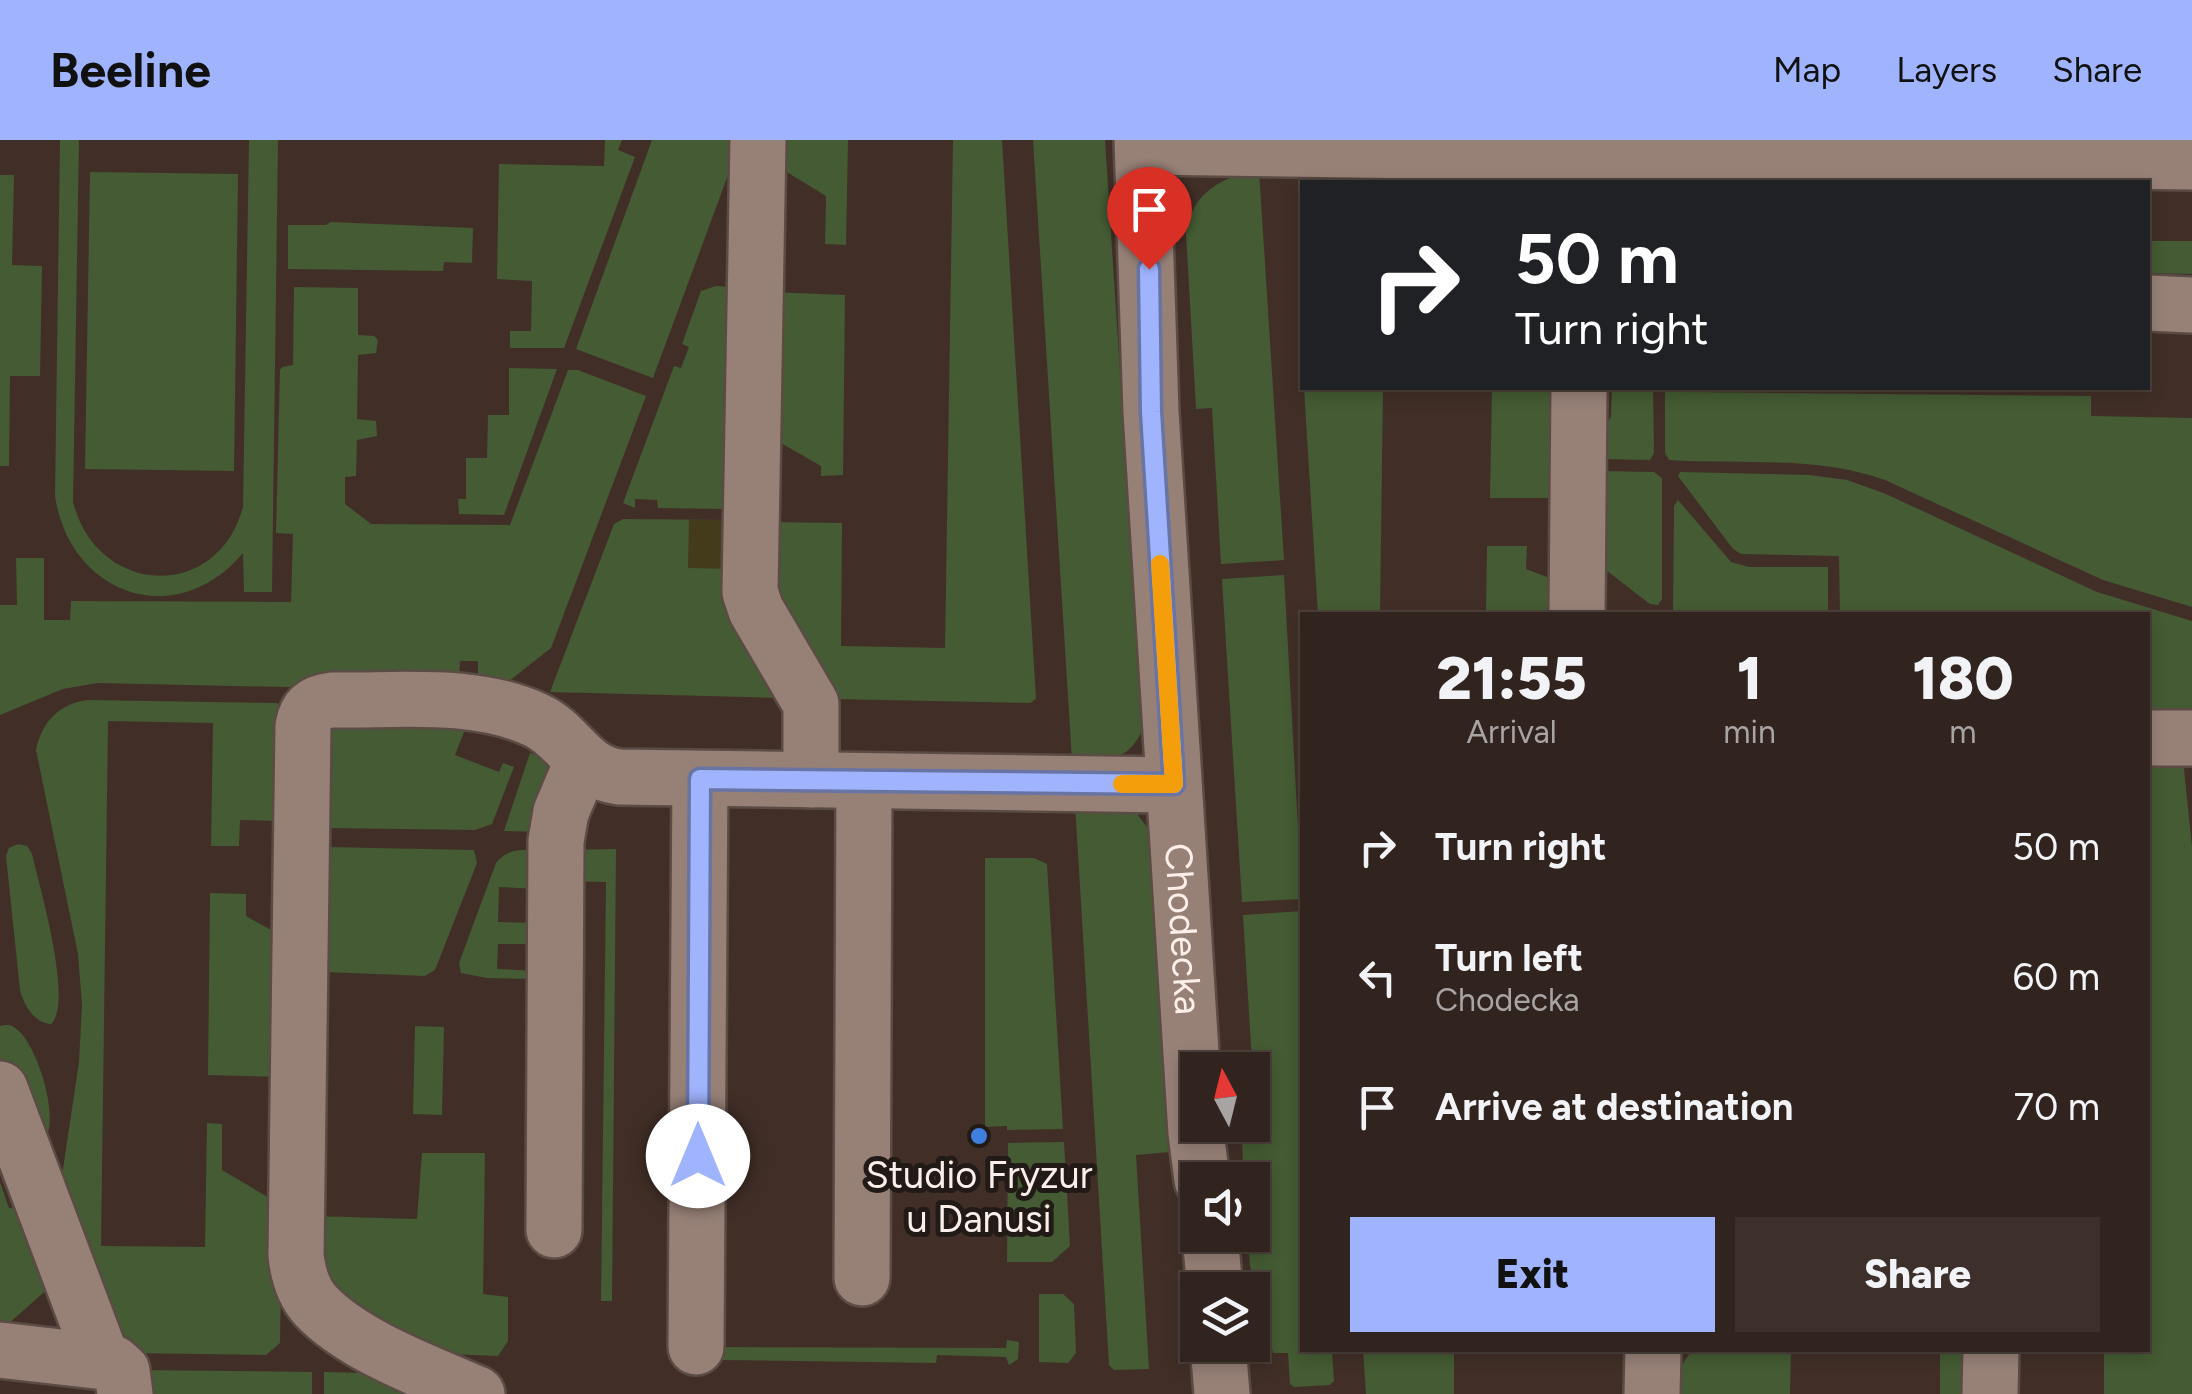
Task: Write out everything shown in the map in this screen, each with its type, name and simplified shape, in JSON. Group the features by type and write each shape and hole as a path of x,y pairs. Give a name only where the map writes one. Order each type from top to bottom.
{"street":[{"path":"758,140 750,592 756,610 812,704 838,780 862,1278"},
{"path":"1143,144 1603,157 1903,149 2192,162"},
{"name":"Chodecka","path":"1143,144 1151,412 1200,1162"},
{"path":"2150,303 2192,305"},
{"path":"1577,612 1580,390"},
{"path":"477,1394 391,1354 334,1321 312,1300 298,1273 304,722 308,710 332,700 479,703 548,727 582,762 612,777 1174,784"},
{"path":"2150,738 2192,738"},
{"path":"554,1230 556,841 562,812 582,762"},
{"path":"696,1347 700,779"},
{"path":"0,1088 73,1284 113,1377"},
{"path":"0,1350 73,1284"},
{"path":"0,1350 113,1377"},
{"path":"1652,1394 1653,1352"},
{"path":"1990,1394 1991,1352"},
{"path":"1219,1362 1222,1394"}],"green space":[{"path":"60,140 79,140 73,502 86,533 106,556 130,570 157,576 184,572 209,560 229,538 243,507 249,140 278,140 272,592 244,592 243,553 217,577 188,591 158,596 130,592 104,579 81,558 65,530 55,496"},
{"path":"605,140 622,140 618,150 635,157 564,348 510,348 510,331 531,331 532,281 497,279 499,164 604,166"},
{"path":"652,140 741,140 653,378 576,349"},
{"path":"768,140 848,140 846,245 825,244 826,196 767,160"},
{"path":"953,140 1002,140 1036,699 1030,703 833,699 767,605 765,522 842,523 841,646 945,648"},
{"path":"1033,140 1105,140 1143,729 1130,749 1114,758 1072,760"},
{"path":"1259,170 1284,560 1221,564 1212,408 1196,409 1186,233 1194,207 1211,189 1233,177"},
{"path":"90,172 238,174 234,471 85,469"},
{"path":"0,175 14,175 12,265 42,266 40,376 10,376 9,466 0,466"},
{"path":"331,222 473,228 472,263 444,262 443,271 288,269 288,225"},
{"path":"2150,241 2192,241 2192,274 2150,273"},
{"path":"294,287 358,288 358,335 378,340 376,353 358,355 357,419 376,421 377,436 357,440 356,476 345,477 345,504 371,524 510,525 568,370 578,370 646,396 551,648 495,692 478,692 478,661 460,661 459,685 471,691 97,683 63,689 0,715 0,605 17,605 16,558 44,558 44,620 70,620 71,601 291,602 293,534 276,533 280,370 293,365"},
{"path":"731,287 725,509 658,508 657,500 635,499 635,508 623,503 674,366 681,368 689,347 682,344 701,291"},
{"path":"770,292 845,295 843,475 821,476 821,466 767,435"},
{"path":"509,368 557,369 504,515 459,514 458,499 466,499 466,458 487,458 488,415 509,415"},
{"path":"1304,390 1383,390 1380,612 1318,612"},
{"path":"1492,390 1566,390 1565,498 1490,498"},
{"path":"1612,390 1653,390 1654,453 1650,460 1601,459 1592,442 1611,417"},
{"path":"1665,390 2091,396 2091,416 2192,418 2192,607 2103,580 1885,480 1859,472 1805,464 1669,460 1665,453"},
{"path":"1601,471 1654,472 1662,478 1662,599 1658,605 1650,604 1594,561"},
{"path":"1680,472 1810,475 1847,480 1886,494 2097,592 2192,621 2192,724 2150,723 2150,612 1840,612 1839,556 1741,554 1733,549 1678,476"},
{"path":"1678,500 1731,562 1749,567 1828,567 1828,612 1673,612 1674,506"},
{"path":"623,519 725,520 783,698 550,692 614,524"},
{"path":"1487,546 1527,546 1526,569 1565,584 1565,612 1486,612"},
{"path":"1284,575 1300,899 1242,902 1222,579"},
{"path":"87,700 277,703 288,715 286,821 240,820 239,846 211,846 213,723 108,721 101,1246 205,1247 207,1123 222,1124 222,1170 271,1199 282,1220 280,1343 266,1355 125,1353 60,1189 79,1062 82,1005 78,954 36,750 42,731 53,716"},
{"path":"471,714 455,755 499,772 503,763 514,767 492,824 475,830 328,828 318,750 334,722"},
{"path":"2150,751 2183,759 2192,847 2192,1394 2104,1394 2104,1352 2150,1352"},
{"path":"530,753 567,767 543,832 504,831"},
{"path":"1075,804 1135,811 1149,830 1169,1152 1136,1155 1149,1369 1114,1370 1109,1365"},
{"path":"27,846 32,854 53,942 59,993 51,1024 31,1012 20,990 6,856 9,848"},
{"path":"326,847 474,850 477,863 435,970 425,976 325,972"},
{"path":"541,849 541,889 499,887 498,922 540,923 540,944 498,944 497,969 540,971 540,979 487,978 461,973 459,963 496,863 511,852"},
{"path":"616,849 612,1301 601,1301 606,882 565,881 565,850"},
{"path":"985,858 1034,858 1047,864 1063,1129 985,1127"},
{"path":"210,893 246,894 246,916 278,934 285,1077 208,1075"},
{"path":"1300,911 1300,1352 1332,1352 1334,1381 1330,1385 1290,1384 1288,1353 1273,1353 1270,1342 1270,1272 1252,1272 1250,1266 1249,1252 1270,1252 1270,1162 1243,1162 1242,1142 1270,1142 1270,1052 1251,1052 1243,915"},
{"path":"0,1026 11,1026 23,1036 38,1063 50,1114 46,1138 28,1135 0,1062"},
{"path":"415,1026 444,1027 442,1115 413,1114"},
{"path":"1064,1142 1070,1246 1052,1262 1007,1262 1008,1143"},
{"path":"422,1153 485,1153 483,1294 508,1297 508,1341 498,1356 423,1353 332,1302 312,1216 417,1219"},
{"path":"0,1182 9,1208 31,1208 50,1287 0,1331"},
{"path":"1039,1294 1063,1294 1074,1304 1076,1353 1068,1363 1039,1362"},
{"path":"1007,1340 1019,1342 1018,1359 1009,1365 1006,1357 937,1355 936,1363 721,1360 717,1347 1006,1348"},
{"path":"1363,1352 1454,1352 1454,1394 1366,1394"},
{"path":"1691,1352 1791,1352 1790,1394 1667,1394"},
{"path":"1940,1352 1978,1352 1977,1394 1940,1394"},
{"path":"142,1370 312,1372 312,1394 143,1394"},
{"path":"324,1372 402,1374 452,1394 324,1394"}],"sand":[{"path":"689,520 725,520 734,569 688,568"}],"slow traffic":[{"path":"1122,784 1174,784 1160,564"}],"place":[{"name":"Studio Fryzur u Danusi","path":"979,1136"}],"route":[{"path":"698,1156 700,779 1174,784 1149,371 1149,269"}]}
